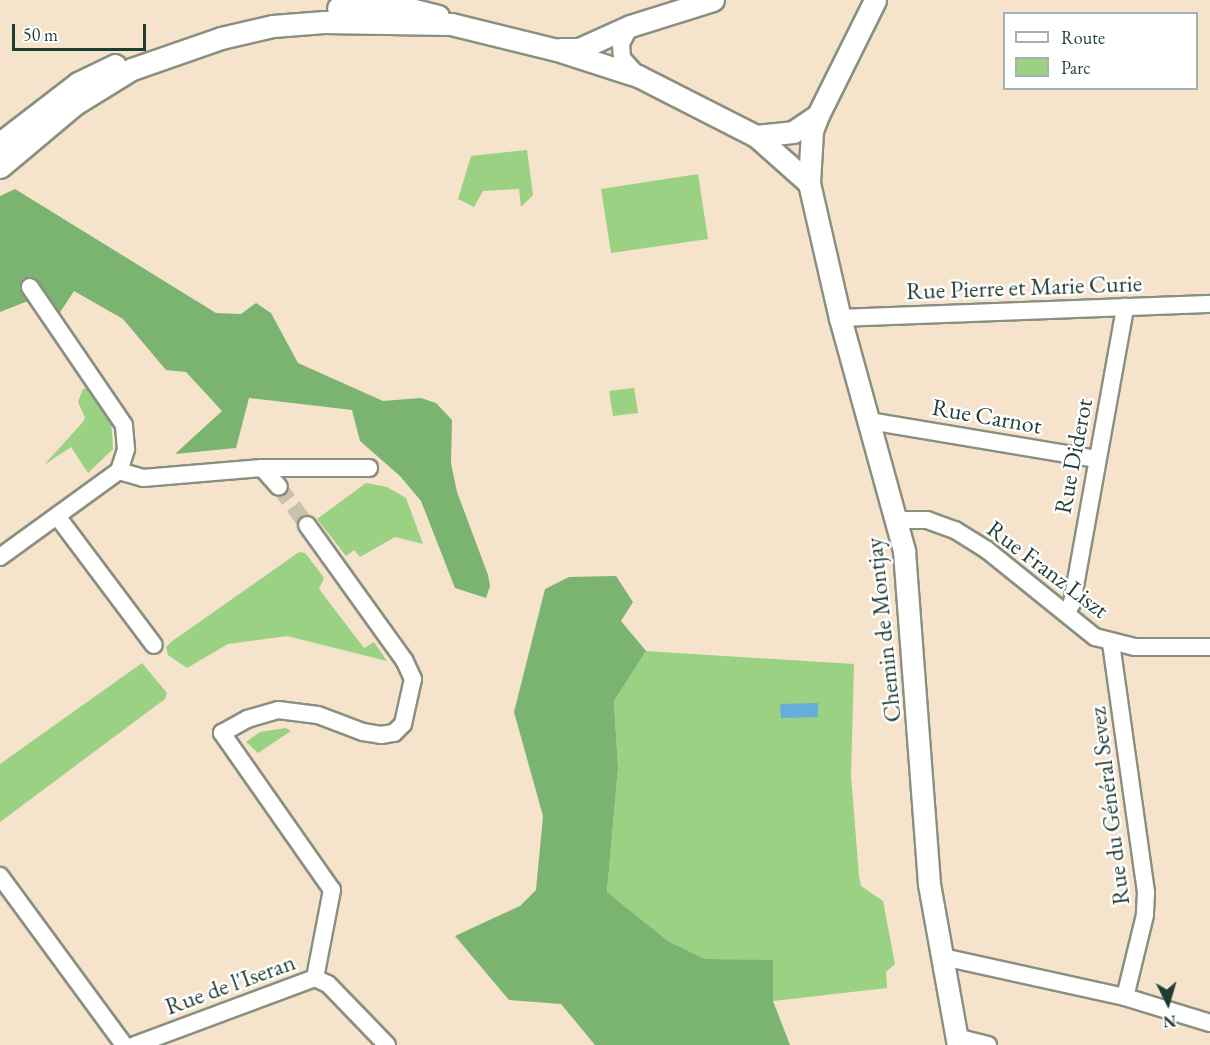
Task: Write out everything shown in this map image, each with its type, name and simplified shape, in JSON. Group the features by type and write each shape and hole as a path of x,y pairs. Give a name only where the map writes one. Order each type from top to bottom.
{"street":[{"path":"557,50 579,49 630,26 713,0"},
{"name":"Chemin de Montjay","path":"872,2 812,131 809,183 840,318 897,520 909,606 929,884 957,1041"},
{"path":"0,143 39,111 95,74 263,15 406,8 435,14 451,24"},
{"path":"0,167 47,125 102,86 132,69 210,42 294,23 451,24 557,50 638,76 756,136 809,183"},
{"path":"630,26 621,44 622,58 638,76"},
{"path":"597,64 610,35"},
{"path":"756,136 793,132 818,115"},
{"path":"0,557 119,471 126,449 124,425 30,287"},
{"name":"Rue Pierre et Marie Curie","path":"840,318 1210,304"},
{"name":"Rue Diderot","path":"1066,613 1072,603 1125,307"},
{"name":"Rue Carnot","path":"869,420 1097,459"},
{"path":"119,471 143,478 262,468 369,468"},
{"path":"262,468 279,487"},
{"path":"57,516 154,645"},
{"name":"Rue Franz Liszt","path":"897,520 927,520 955,530 1095,637 1111,643 1136,647 1210,647"},
{"name":"Rue de l'Iseran","path":"135,1045 315,978 332,890 222,733 247,719 278,710 318,715 363,732 381,735 394,733 403,724 413,679 404,660 307,525"},
{"name":"Rue du Général Sevez","path":"1111,643 1146,892 1145,915 1125,997"},
{"path":"0,876 124,1045"},
{"path":"943,957 1125,997 1210,1023"},
{"path":"315,978 328,984 383,1041"},
{"path":"957,1041 988,1045"}],"green space":[{"path":"527,150 533,195 521,207 519,189 483,191 474,207 458,199 471,156"},
{"path":"698,174 708,239 611,253 601,189"},
{"path":"15,189 216,313 241,314 256,303 271,313 298,363 383,401 421,398 436,403 452,420 451,463 457,492 488,575 490,586 486,598 455,588 421,501 400,476 360,441 352,410 249,398 236,448 175,454 222,411 186,372 166,370 123,319 74,291 59,314 48,301 28,301 0,312 0,196"},
{"path":"91,387 111,420 113,449 88,473 71,447 44,465 82,423 85,418 78,402 83,389"},
{"path":"634,388 638,413 613,416 609,391"},
{"path":"366,483 387,487 406,498 423,544 395,537 360,557 354,550 346,556 317,519"},
{"path":"299,552 305,553 324,578 319,589 364,648 374,642 387,661 287,636 228,644 187,668 168,655 166,647 171,642"},
{"path":"616,576 633,602 621,621 646,651 614,701 618,768 607,892 668,941 705,959 773,960 773,1001 790,1045 595,1045 561,1004 509,1000 455,936 520,906 536,890 543,816 514,712 545,589 569,577"},
{"path":"646,651 854,664 851,775 859,876 861,886 883,901 895,964 886,972 887,988 773,1001 772,960 705,959 668,941 607,892 618,768 614,701"},
{"path":"142,663 167,693 165,699 0,822 0,764"},
{"path":"286,728 291,731 258,753 246,742 260,732"}],"water":[{"path":"818,703 818,717 781,718 780,704"}],"tunnel":[{"path":"279,487 307,525"}]}
